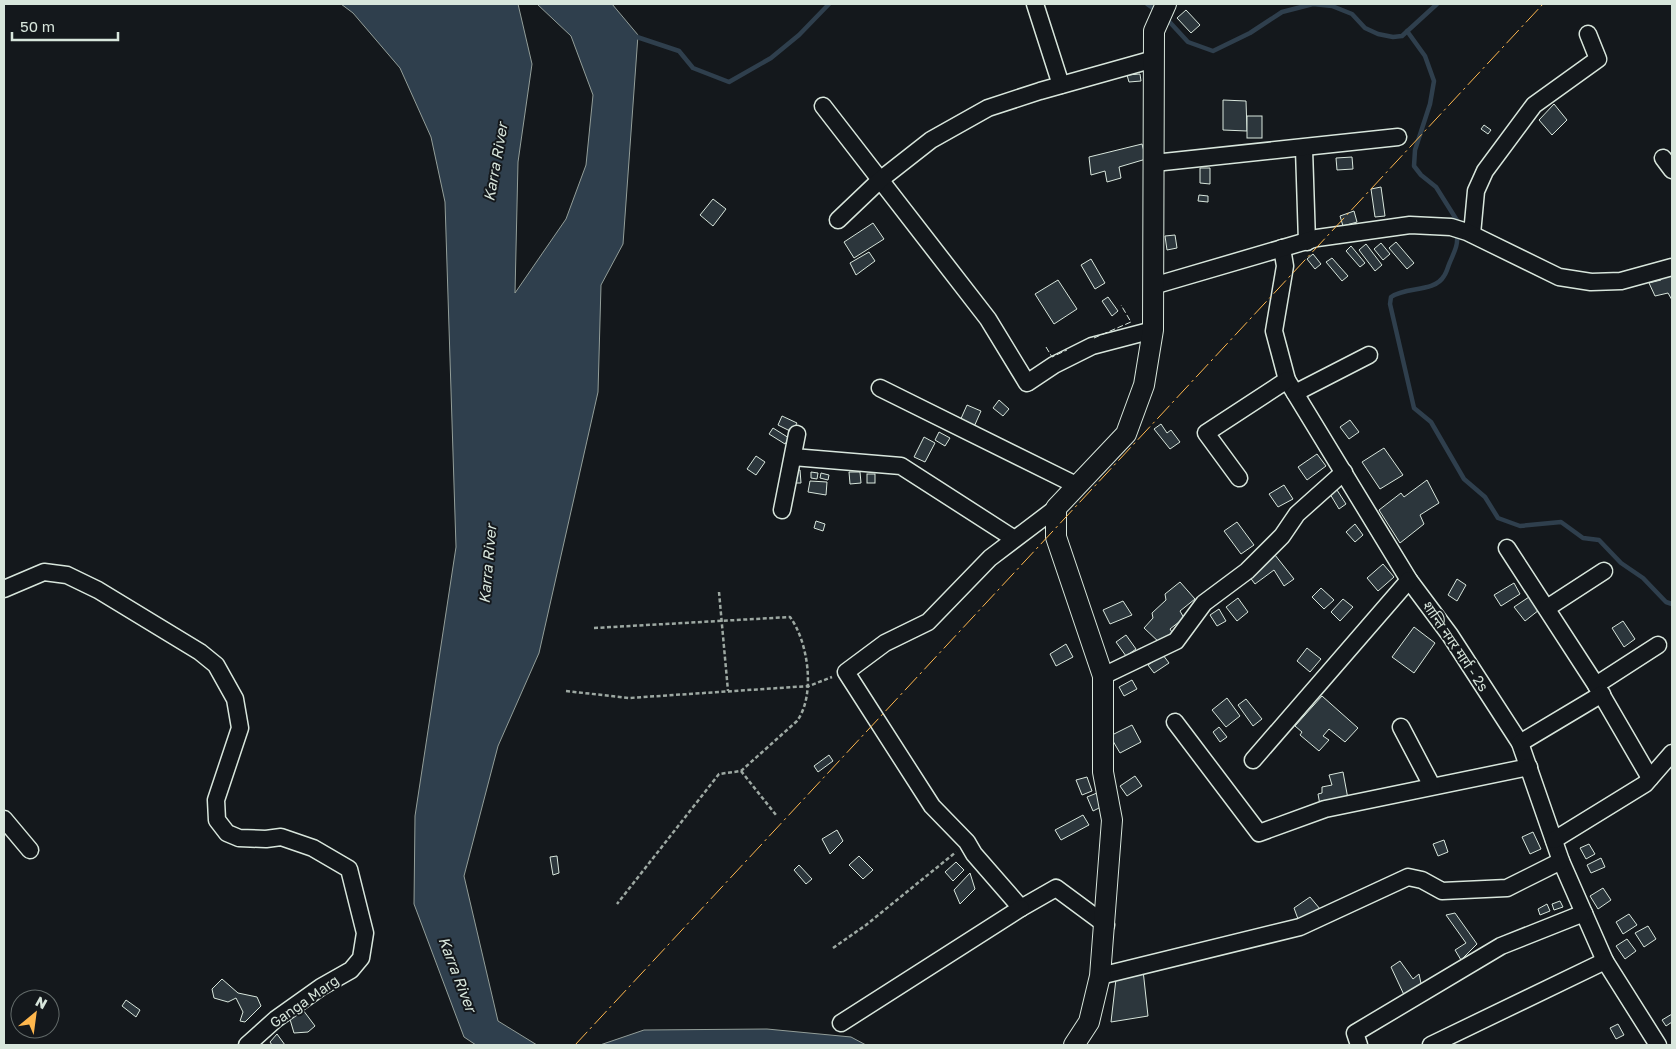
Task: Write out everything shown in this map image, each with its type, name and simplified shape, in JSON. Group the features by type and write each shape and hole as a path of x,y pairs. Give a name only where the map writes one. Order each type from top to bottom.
{"main road":[{"path":"1074,1045 1089,1022 1100,976 1106,925 1112,820 1103,772 1103,676 1056,537 1056,508 1126,434 1144,385 1153,330 1154,31 1162,12"}],"street":[{"path":"1036,4 1061,85"},
{"path":"1472,234 1476,191 1485,171 1534,105 1598,59 1588,34"},
{"path":"838,220 880,180 931,140 988,108 1154,59"},
{"path":"824,106 988,319 1027,383 1054,365 1092,346 1153,330"},
{"path":"1154,163 1304,149 1398,137"},
{"path":"1304,149 1307,242"},
{"path":"1153,286 1317,238 1410,225 1451,227 1472,234 1559,277 1591,282 1621,281 1672,267"},
{"name":"शान्ति नगर मार्ग - 2s","path":"1282,248 1285,266 1274,330 1291,387 1409,580 1450,635 1520,743 1561,862 1605,961 1658,1045"},
{"path":"1239,478 1206,434 1291,387 1369,354"},
{"path":"880,388 1078,486"},
{"path":"782,510 797,434"},
{"path":"793,457 901,466 1013,538"},
{"path":"1103,676 1176,641 1204,603 1248,571 1282,536 1297,514 1344,472"},
{"path":"1021,908 974,854 967,842 932,806 846,672 885,643 928,622 990,558 1013,538 1056,508"},
{"path":"1507,548 1599,689 1650,778"},
{"path":"1547,608 1604,571"},
{"name":"Ganga Marg","path":"4,589 44,572 67,576 98,590 183,641 216,665 234,699 240,728 216,800 217,820 227,833 239,838 266,839 281,837 312,848 349,869 365,933 361,958 350,970 321,986 276,1019 250,1045"},
{"path":"1253,760 1409,580"},
{"path":"1520,743 1599,689 1658,645"},
{"path":"1174,722 1259,833 1326,809 1432,786 1529,768"},
{"path":"1401,727 1432,786"},
{"path":"1554,840 1645,784 1672,754"},
{"path":"4,820 30,850"},
{"path":"1100,976 1300,927 1408,877 1422,880 1442,891 1507,888 1561,862"},
{"path":"841,1023 1021,908 1056,888 1106,925"},
{"path":"1359,1045 1355,1033 1501,946 1584,913"},
{"path":"1431,1045 1605,961"}],"path":[{"path":"719,592 728,691"},
{"path":"594,628 790,617 797,627 808,672 809,686 804,711 796,721 741,771 719,774 618,904"},
{"path":"566,691 628,698 809,686 846,672"},
{"path":"741,771 776,815"},
{"path":"833,948 866,925 967,842"}],"water":[{"name":"Karra River","path":"341,4 518,4 532,64 518,162 515,293 566,219 586,165 593,95 571,36 537,4 612,4 638,35 623,244 601,285 598,392 539,653 498,746 464,876 498,1021 537,1045 476,1045 464,1037 414,904 415,816 456,547 445,202 431,137 400,68 353,13"},
{"path":"767,1029 851,1037 866,1045 600,1045 644,1030"}],"building":[{"path":"1186,10 1200,25 1191,33 1177,18"},
{"path":"1140,74 1141,81 1129,82 1127,75"},
{"path":"1223,100 1246,101 1247,131 1223,130"},
{"path":"1554,104 1567,120 1552,135 1539,120"},
{"path":"1247,116 1262,116 1262,138 1247,138"},
{"path":"1484,125 1491,130 1488,134 1481,129"},
{"path":"1142,144 1146,159 1119,167 1121,178 1107,182 1105,171 1091,175 1089,157"},
{"path":"1352,157 1353,169 1337,170 1336,158"},
{"path":"1200,168 1210,168 1210,184 1200,183"},
{"path":"1381,187 1385,216 1375,217 1371,189"},
{"path":"1199,195 1208,196 1208,202 1198,201"},
{"path":"713,199 726,209 713,226 700,215"},
{"path":"1354,211 1357,222 1343,226 1340,216"},
{"path":"873,223 884,239 854,258 844,242"},
{"path":"1175,235 1177,248 1167,250 1165,236"},
{"path":"1396,242 1414,263 1407,269 1389,248"},
{"path":"1381,243 1390,254 1383,260 1374,249"},
{"path":"1366,244 1382,265 1375,271 1359,250"},
{"path":"1351,246 1365,263 1360,267 1346,251"},
{"path":"869,252 875,261 856,275 850,263"},
{"path":"1313,254 1321,264 1315,269 1307,259"},
{"path":"1332,258 1348,276 1342,281 1326,262"},
{"path":"1091,259 1105,283 1095,289 1081,265"},
{"path":"1672,270 1672,300 1668,293 1655,296 1649,283 1661,280 1659,274"},
{"path":"1058,280 1077,309 1054,324 1035,294"},
{"path":"1108,297 1118,311 1112,316 1102,301"},
{"path":"999,400 1009,409 1003,416 993,408"},
{"path":"967,405 981,411 973,429 959,423"},
{"path":"782,416 797,423 792,432 778,425"},
{"path":"1350,420 1359,432 1349,439 1340,427"},
{"path":"1161,424 1167,433 1171,430 1180,442 1170,449 1154,429"},
{"path":"773,428 789,438 785,444 769,434"},
{"path":"939,432 950,438 945,446 935,440"},
{"path":"924,437 935,443 925,462 914,457"},
{"path":"1384,448 1403,475 1380,489 1362,462"},
{"path":"1317,454 1326,466 1307,480 1298,467"},
{"path":"756,456 765,462 756,475 747,469"},
{"path":"792,470 800,470 801,483 793,483"},
{"path":"811,472 818,473 817,479 811,478"},
{"path":"849,472 860,472 861,483 850,484"},
{"path":"821,473 829,475 828,480 820,478"},
{"path":"867,474 875,474 875,483 867,483"},
{"path":"1427,480 1439,503 1420,515 1424,524 1400,543 1379,510 1401,493 1404,497"},
{"path":"810,481 827,482 826,495 808,492"},
{"path":"1284,485 1293,499 1278,507 1269,494"},
{"path":"1337,490 1346,504 1339,509 1330,494"},
{"path":"816,521 825,524 823,531 814,528"},
{"path":"1237,522 1254,545 1241,554 1224,531"},
{"path":"1355,524 1363,535 1355,542 1346,532"},
{"path":"1275,555 1294,579 1284,586 1274,570 1255,584 1249,576"},
{"path":"1383,564 1394,577 1378,591 1367,578"},
{"path":"1457,579 1466,585 1457,601 1448,595"},
{"path":"1180,582 1195,599 1180,611 1184,618 1170,629 1174,635 1161,644 1144,628 1153,618 1152,613 1166,600 1165,594"},
{"path":"1514,583 1520,594 1501,606 1494,595"},
{"path":"1321,588 1334,600 1324,609 1312,597"},
{"path":"1529,597 1539,610 1525,621 1514,607"},
{"path":"1238,598 1248,612 1237,621 1226,607"},
{"path":"1343,599 1353,607 1340,621 1331,612"},
{"path":"1123,601 1132,615 1110,624 1103,610"},
{"path":"1219,609 1226,621 1217,626 1210,615"},
{"path":"1623,621 1635,639 1624,647 1612,628"},
{"path":"1414,627 1435,643 1414,673 1392,657"},
{"path":"1126,635 1136,649 1126,656 1116,642"},
{"path":"1066,644 1073,657 1056,666 1050,654"},
{"path":"1307,648 1321,659 1310,672 1297,661"},
{"path":"1163,655 1169,663 1154,673 1148,665"},
{"path":"1132,680 1137,689 1124,696 1119,687"},
{"path":"1322,696 1358,728 1345,742 1329,729 1323,736 1329,740 1319,751 1300,735 1302,732 1295,726"},
{"path":"1227,698 1240,716 1226,727 1212,710"},
{"path":"1246,699 1262,719 1253,726 1238,705"},
{"path":"1132,725 1141,742 1120,753 1110,736"},
{"path":"1219,727 1227,737 1220,742 1213,732"},
{"path":"829,755 833,761 818,772 814,766"},
{"path":"1343,772 1348,799 1320,805 1318,794 1322,793 1322,787 1332,785 1329,775"},
{"path":"1135,776 1142,786 1127,796 1120,786"},
{"path":"1087,777 1092,791 1082,795 1076,780"},
{"path":"1097,793 1103,806 1093,811 1087,797"},
{"path":"1083,815 1089,825 1061,840 1055,830"},
{"path":"837,830 843,841 830,854 822,839"},
{"path":"1533,832 1541,849 1530,854 1522,837"},
{"path":"1444,840 1448,852 1438,856 1433,844"},
{"path":"1589,844 1595,854 1586,859 1580,848"},
{"path":"557,856 559,873 553,875 550,857"},
{"path":"859,856 873,870 863,879 849,865"},
{"path":"1601,858 1605,867 1591,873 1587,865"},
{"path":"956,862 964,870 953,881 945,872"},
{"path":"799,865 812,879 806,884 794,870"},
{"path":"970,873 975,889 960,904 954,890"},
{"path":"1603,888 1611,900 1598,909 1590,896"},
{"path":"1310,897 1320,909 1298,919 1294,908"},
{"path":"1560,901 1563,907 1554,910 1552,904"},
{"path":"1547,904 1550,911 1540,915 1538,909"},
{"path":"1455,913 1477,944 1461,960 1455,950 1466,943 1446,915"},
{"path":"1629,914 1637,925 1623,934 1616,922"},
{"path":"1648,926 1656,939 1644,947 1635,933"},
{"path":"1627,939 1636,951 1625,959 1616,946"},
{"path":"1400,961 1413,979 1419,974 1422,988 1405,997 1391,967"},
{"path":"1143,970 1148,1016 1111,1022 1116,979"},
{"path":"222,979 238,993 257,997 261,1006 245,1022 240,1021 243,1012 236,998 228,1002 214,998 212,989"},
{"path":"126,1000 140,1010 136,1017 122,1006"},
{"path":"303,1010 315,1026 308,1032 294,1033 289,1016"},
{"path":"1672,1014 1672,1022 1666,1026 1662,1020"},
{"path":"1618,1024 1624,1035 1616,1039 1610,1028"},
{"path":"277,1034 285,1045 272,1045 270,1042"}],"waterway":[{"path":"634,36 679,51 693,68 729,82 771,58 799,35 829,4"},
{"path":"1147,4 1157,11"},
{"path":"1165,17 1188,42 1213,51 1250,33 1282,12 1313,4 1332,6 1352,14 1365,28 1378,34 1393,37 1402,36 1437,4"},
{"path":"1407,31 1425,56 1434,81 1430,104 1415,150 1414,166 1421,175 1436,187 1458,222"},
{"path":"1457,236 1457,243 1446,273 1439,281 1434,285 1404,291 1391,297 1390,304 1414,408 1431,422 1464,479 1485,497 1498,518 1520,526 1561,522 1583,538 1599,540 1621,563 1643,578 1666,602 1672,604"}],"fence":[{"path":"1094,338 1131,322 1121,305"},
{"path":"1046,347 1052,357 1067,350"}],"power":[{"path":"575,1045 1543,4"}]}
